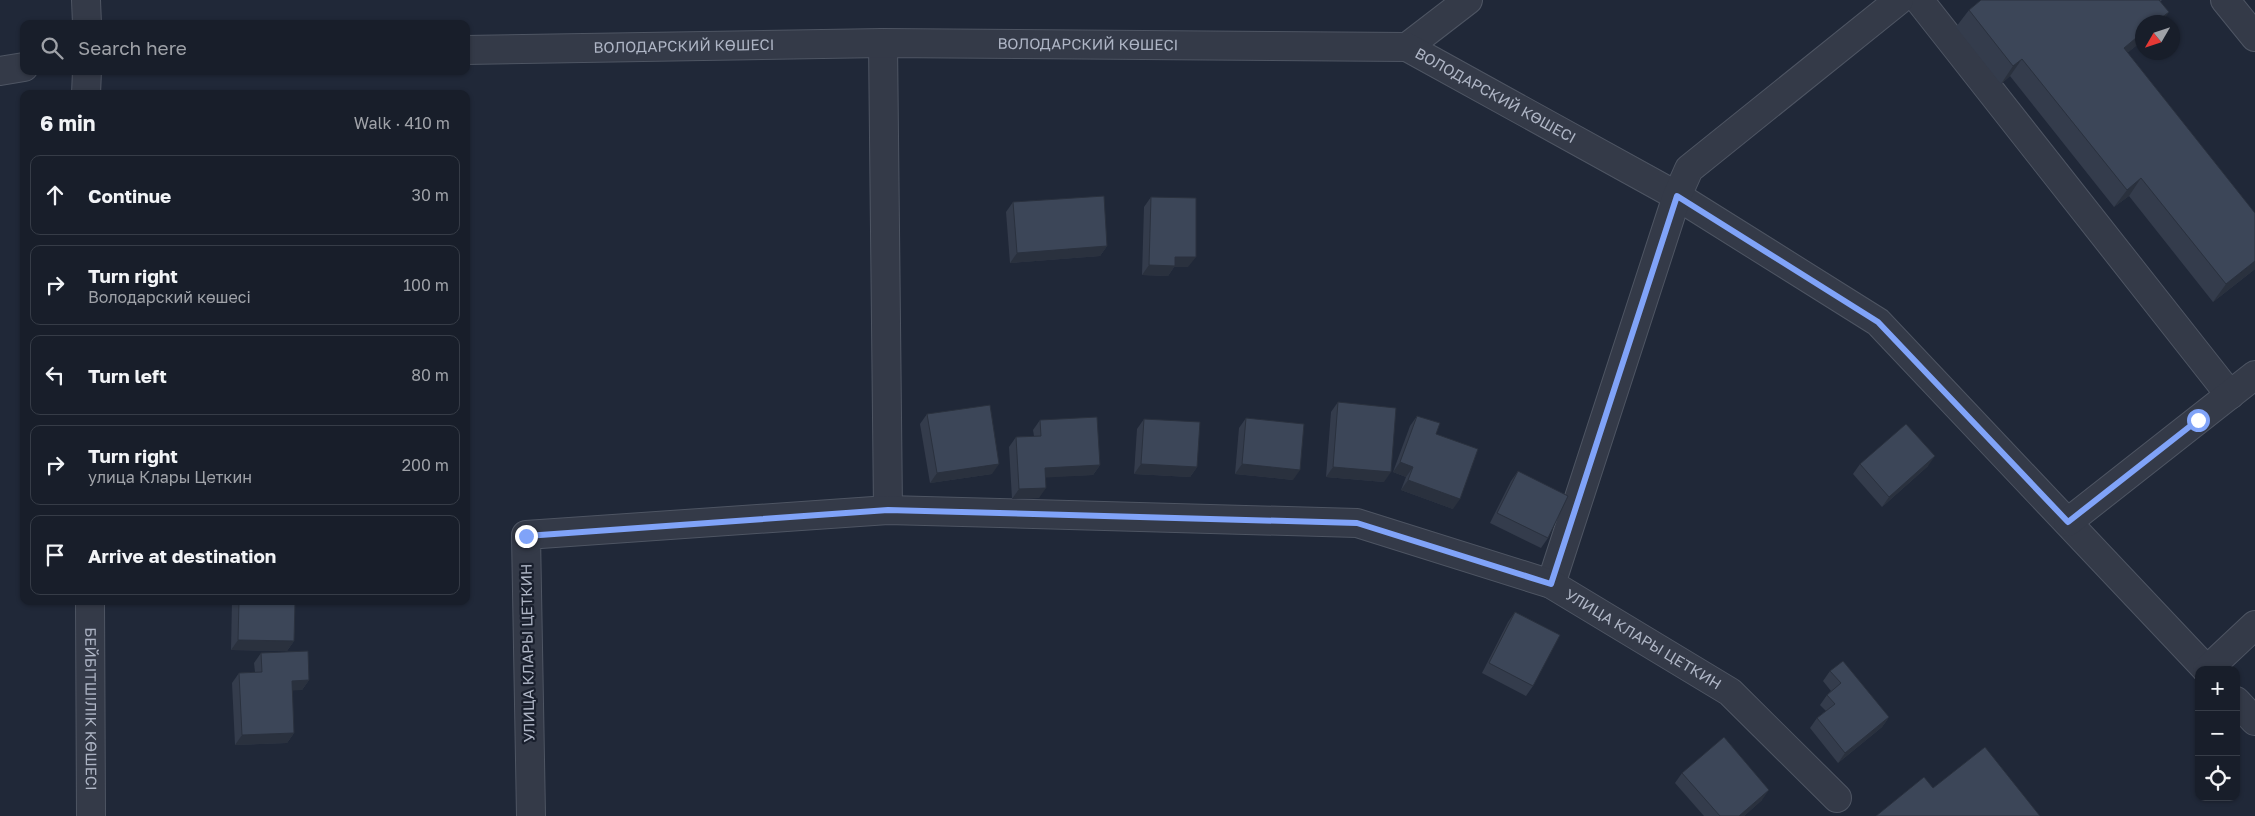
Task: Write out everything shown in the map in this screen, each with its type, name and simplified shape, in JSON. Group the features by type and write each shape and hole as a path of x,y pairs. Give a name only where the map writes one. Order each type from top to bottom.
{"street":[{"path":"86,0 87,20"},
{"path":"1408,47 1468,0"},
{"path":"1551,584 1677,196 1689,169 1900,0"},
{"path":"1919,0 2230,395"},
{"path":"2226,0 2255,37"},
{"path":"883,43 888,510"},
{"name":"ВОЛОДАРСКИЙ КӨШЕСІ","path":"470,50 883,43 1408,47 1677,196 1878,322 2203,666"},
{"path":"0,71 20,68"},
{"path":"86,90 87,75"},
{"path":"2068,522 2255,375"},
{"name":"УЛИЦА КЛАРЫ ЦЕТКИН","path":"531,816 526,536 888,510 1357,523 1551,584 1730,692 1837,798"},
{"name":"БЕЙБІТШІЛІК КӨШЕСІ","path":"90,605 91,816"},
{"path":"2211,666 2255,625"},
{"path":"2240,705 2255,721"}],"building":[{"path":"1981,0 2159,0 2169,12 2165,15 2135,15 2135,39 2124,48 2255,213 2255,261 2226,284 2141,178 2127,190 2022,59 2013,66 1969,10"},
{"path":"1104,196 1107,246 1017,253 1013,202"},
{"path":"1151,197 1196,198 1196,257 1175,257 1175,266 1149,265"},
{"path":"1338,402 1396,408 1391,472 1333,467"},
{"path":"990,405 999,464 937,473 927,414"},
{"path":"1417,416 1440,423 1436,434 1478,449 1460,499 1408,480 1413,467 1400,462"},
{"path":"1097,417 1100,465 1045,468 1046,488 1019,489 1016,437 1041,436 1040,420"},
{"path":"1246,418 1304,424 1300,470 1242,464"},
{"path":"1144,419 1200,422 1197,467 1141,464"},
{"path":"1906,424 1935,456 1889,497 1860,464"},
{"path":"1518,471 1568,496 1548,538 1497,513"},
{"path":"239,605 295,605 294,641 238,640"},
{"path":"1515,612 1560,635 1533,686 1489,663"},
{"path":"308,651 309,680 292,681 294,733 242,735 239,673 262,672 261,653"},
{"path":"1843,661 1889,717 1845,753 1817,718 1835,704 1827,695 1841,683 1830,671"},
{"path":"1724,737 1769,790 1739,816 1720,816 1682,773"},
{"path":"1985,747 2040,816 1876,816 1924,777 1933,788"}],"route":[{"path":"526,536 888,510 1357,523 1551,584 1677,196 1878,322 2068,522 2198,420"}]}
